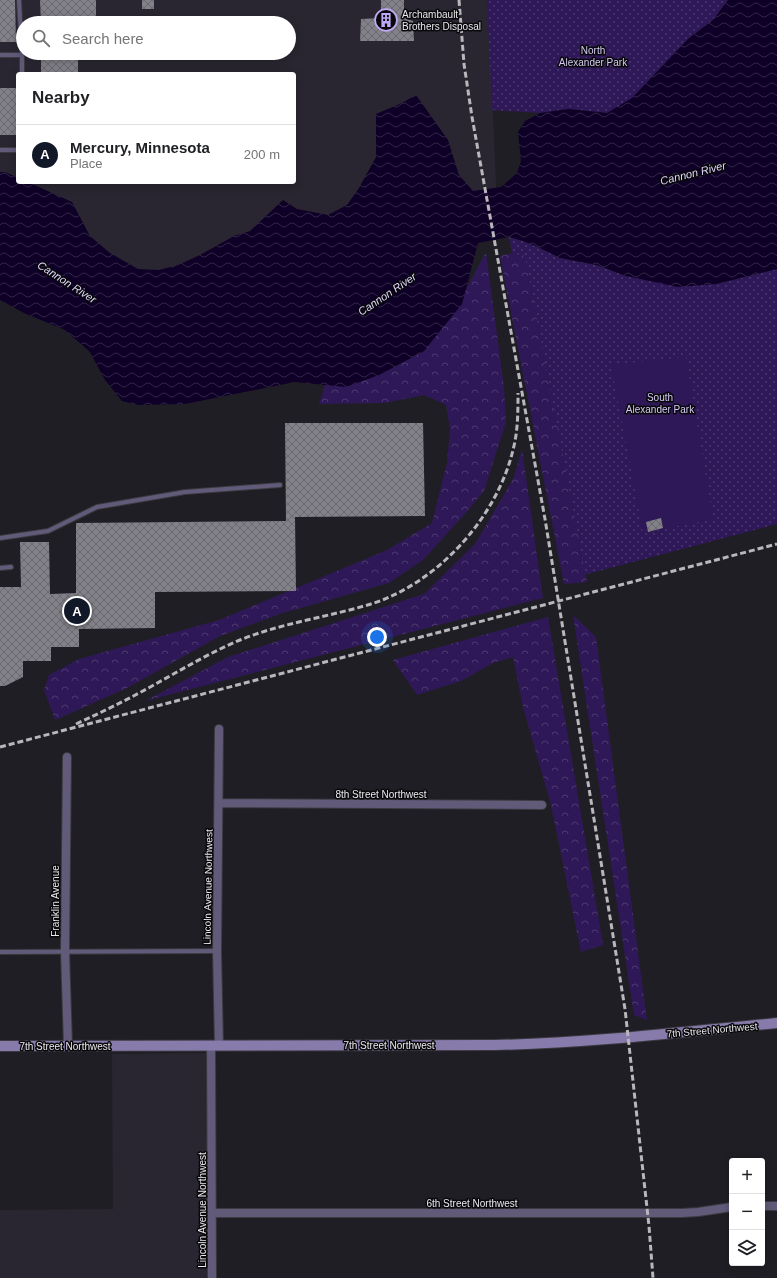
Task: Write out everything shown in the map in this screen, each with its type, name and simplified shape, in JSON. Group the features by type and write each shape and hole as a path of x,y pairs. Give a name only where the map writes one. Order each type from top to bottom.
{"street":[{"name":"Lincoln Avenue Northwest","path":"212,1278 219,729"},
{"name":"Franklin Avenue","path":"67,757 65,951 68,1046"},
{"name":"8th Street Northwest","path":"219,803 542,805"},
{"name":"7th Street Northwest","path":"0,1046 550,1044 777,1023"},
{"path":"765,1206 777,1206"},
{"name":"6th Street Northwest","path":"212,1213 682,1213 729,1207"}],"lane":[{"path":"19,0 20,16"},
{"path":"0,55 16,55"},
{"path":"22,60 22,72"},
{"path":"0,150 16,150"},
{"path":"0,538 48,531 97,507 185,492 280,486"},
{"path":"0,568 11,567"},
{"path":"0,952 217,951"}],"shaded area":[{"path":"0,0 488,0 497,207 216,313 0,236"},
{"path":"206,1053 208,1278 0,1278 0,1210 113,1209 112,1054"}],"green space":[{"name":"North Alexander Park","path":"487,0 728,0 713,20 688,39 633,98 607,113 569,109 540,113 492,110"},
{"name":"South Alexander Park","path":"509,237 538,247 560,258 597,265 626,276 716,284 777,269 777,524 576,577"},
{"path":"486,252 504,387 506,422 484,491 423,560 389,583 283,613 220,636 127,688 55,720 44,690 49,675 79,659 219,620 387,550 432,523 447,463 450,429 446,405 424,395 385,403 319,404 325,385 379,375 424,351 464,293"},
{"path":"512,253 525,256 587,582 564,584 500,256"},
{"path":"686,357 713,519 643,533 611,365"},
{"path":"522,449 543,598 145,701 228,657 424,594 475,544 513,479"},
{"path":"573,615 596,637 647,1020 634,1015"},
{"path":"548,617 603,945 581,952 550,801 523,707 513,657 493,663 461,681 417,695 393,660"}],"water":[{"name":"Cannon River","path":"728,0 777,0 777,269 716,284 678,287 626,276 597,265 560,258 538,247 509,237 478,243 462,304 424,351 379,375 346,387 295,382 185,404 138,405 122,401 105,380 90,352 65,330 24,313 0,300 0,172 5,172 16,177 16,184 32,184 72,202 90,236 110,253 138,269 159,270 178,265 200,255 234,236 250,231 283,200 297,209 328,215 347,205 359,188 376,157 376,114 402,103 416,95 448,140 459,175 473,191 501,187 517,173 521,161 518,132 525,121 540,113 569,109 607,113 632,98 688,39 713,20"}],"building":[{"path":"0,0 15,0 16,42 0,42"},
{"path":"40,0 96,0 96,16 41,16"},
{"path":"142,0 154,0 154,9 142,9"},
{"name":"Archambault Brothers Disposal","path":"381,0 404,0 404,18 413,21 414,41 360,41 361,19 381,18"},
{"path":"41,60 78,60 78,72 41,72"},
{"path":"0,88 16,88 16,135 0,135"},
{"path":"285,423 423,423 425,516 295,517 296,591 155,592 155,628 79,629 79,647 51,647 51,661 23,661 23,677 5,686 0,686 0,587 21,587 20,542 49,542 50,594 76,593 76,523 286,521"},
{"path":"661,518 663,528 648,532 646,522"}],"railway":[{"path":"459,0 464,64 472,117 545,519 625,1009 649,1226 653,1278"},
{"path":"76,724 124,701 206,656 240,640 272,629 371,604 396,594 441,564 479,523 505,475 515,443 518,393"},
{"path":"0,747 777,544"}],"place":[{"name":"Archambault Brothers Disposal","path":"386,20"},
{"name":"Mercury, Minnesota","path":"77,611"}]}
